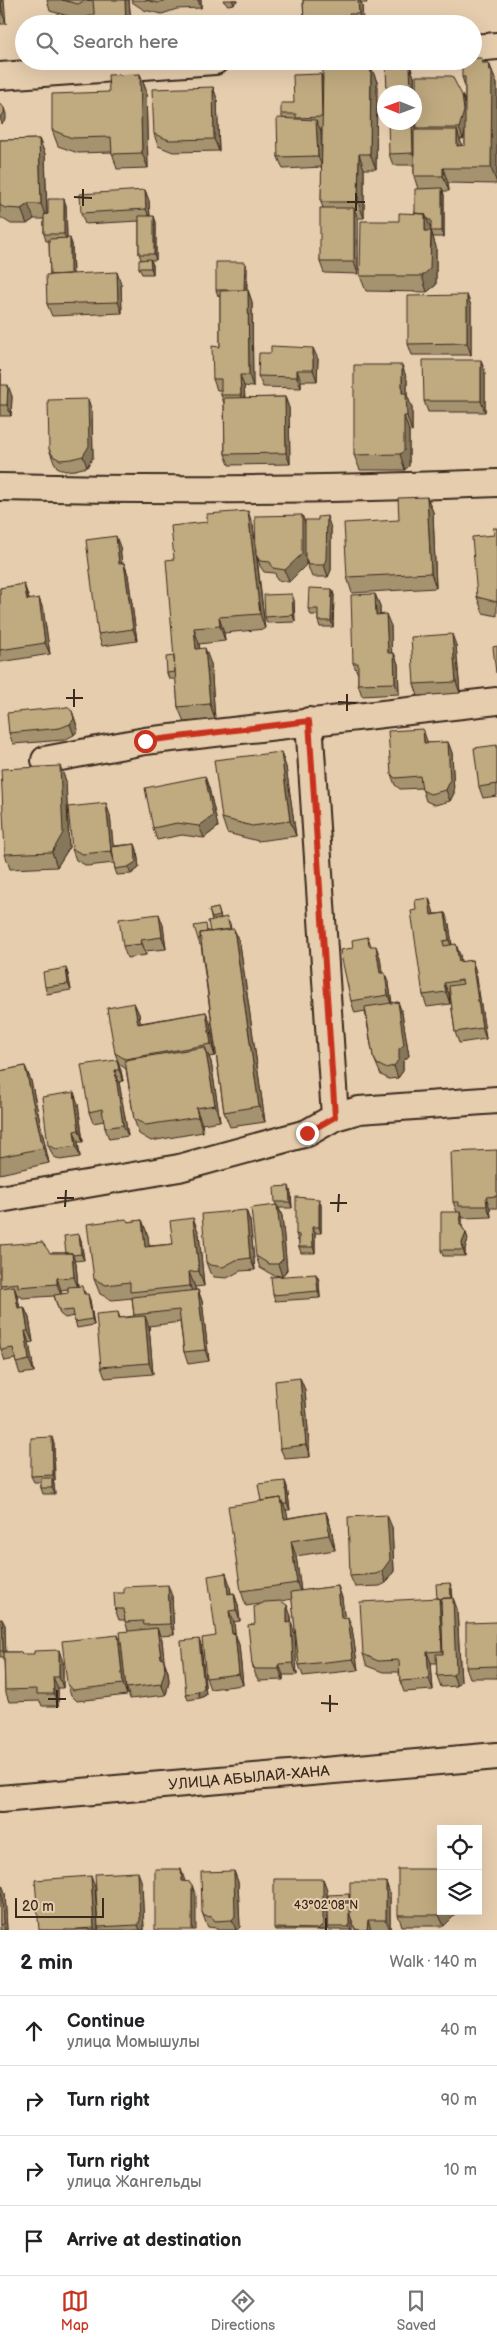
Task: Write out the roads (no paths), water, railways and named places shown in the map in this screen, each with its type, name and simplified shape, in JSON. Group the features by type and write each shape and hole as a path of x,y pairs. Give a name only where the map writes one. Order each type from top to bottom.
{"street":[{"path":"482,47 497,46"},
{"path":"0,76 86,70"},
{"path":"0,487 154,491 369,488 497,483"},
{"path":"45,760 145,741 497,701"},
{"path":"309,721 335,1117"},
{"path":"0,1199 179,1168 307,1133 335,1117 359,1110 497,1100"},
{"name":"УЛИЦА АБЫЛАЙ-ХАНА","path":"0,1799 497,1756"}]}
